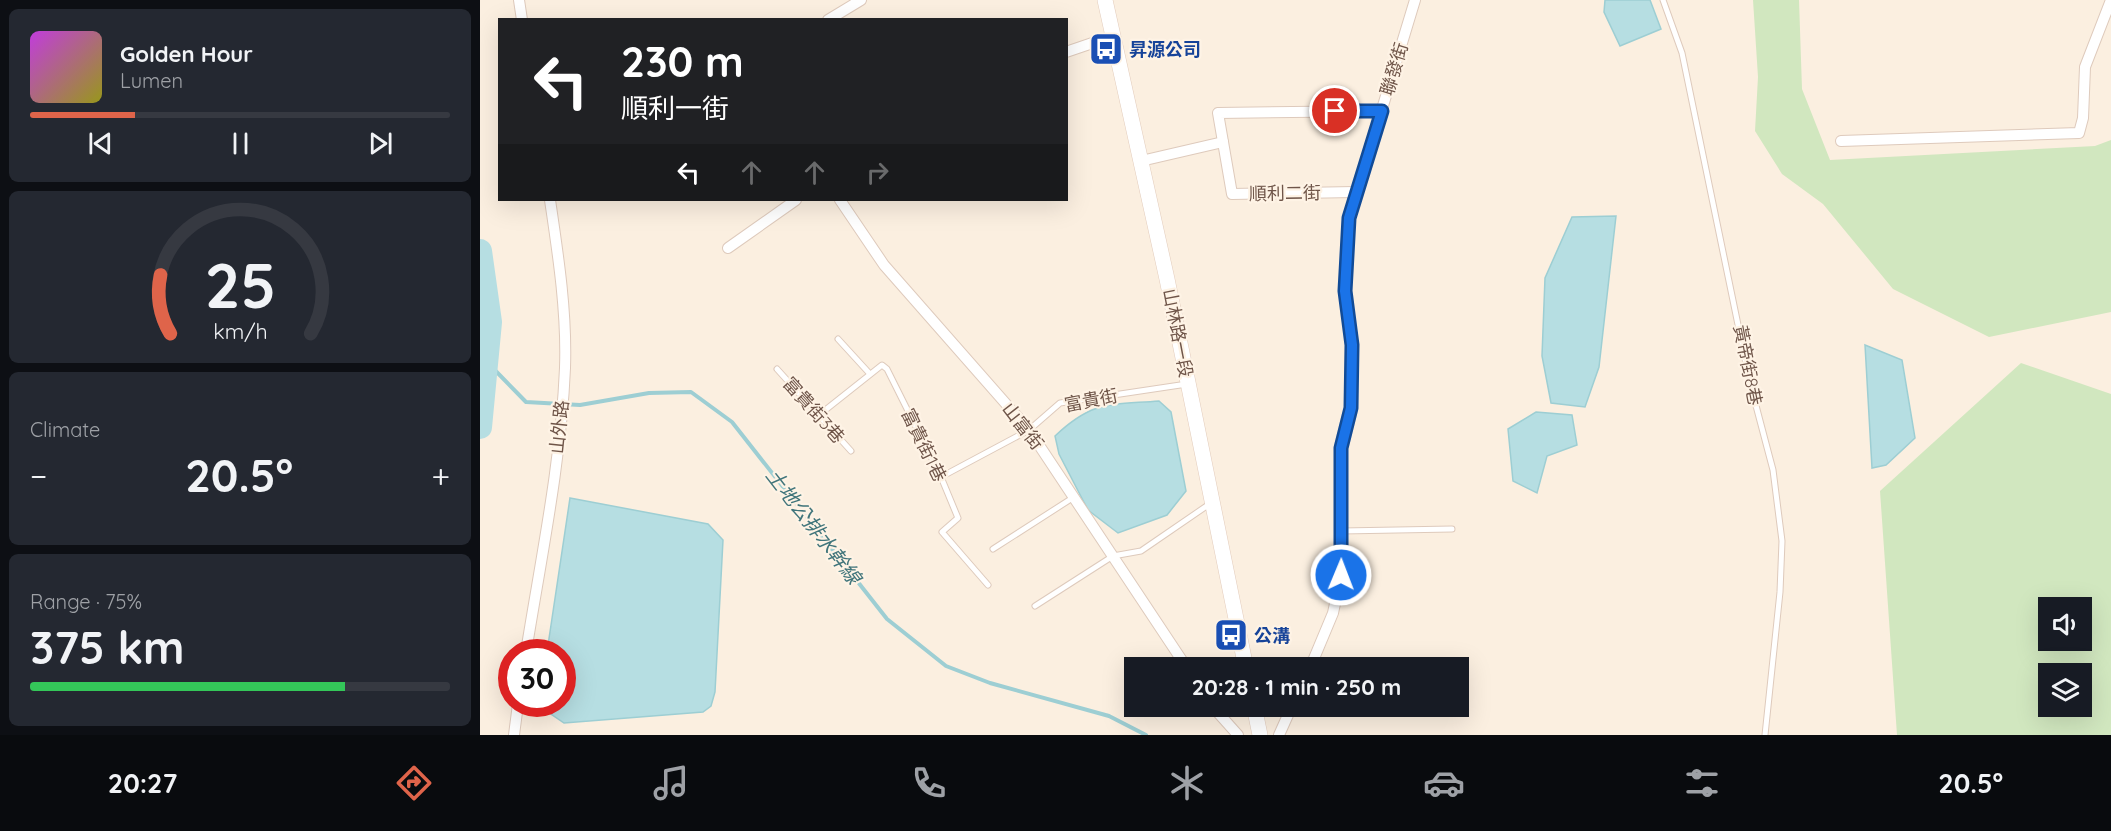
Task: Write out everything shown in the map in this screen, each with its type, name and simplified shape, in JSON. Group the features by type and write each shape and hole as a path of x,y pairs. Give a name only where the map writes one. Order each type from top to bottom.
{"main road":[{"name":"山林路一段","path":"1105,0 1189,384 1244,657"},
{"path":"1256,717 1260,735"}],"street":[{"path":"519,0 522,18"},
{"path":"831,18 861,0"},
{"name":"聯發街","path":"1315,657 1333,613 1341,575 1341,448 1351,408 1352,345 1345,291 1349,218 1415,0"},
{"path":"1840,141 2079,134 2083,118 2085,66 2111,0"},
{"path":"1068,51 1113,36"},
{"path":"1141,161 1223,142 1218,113 1382,111"},
{"name":"順利二街","path":"1223,142 1232,195 1355,192"},
{"name":"山外路","path":"528,639 563,395 562,310 550,201"},
{"path":"728,248 795,201"},
{"name":"山富街","path":"841,201 884,265 1029,430 1180,657"},
{"path":"514,735 516,717"},
{"path":"1222,717 1238,735"},
{"path":"1279,735 1287,717"}],"lane":[{"name":"黃帝街8巷","path":"1663,0 1682,53 1750,383 1774,482 1782,541 1780,592 1765,735"},
{"path":"819,415 870,374 838,339"},
{"name":"富貴街1巷","path":"870,374 882,365 887,369 941,477 958,519 942,532 988,585"},
{"name":"富貴街3巷","path":"777,369 851,451"},
{"name":"富貴街","path":"941,477 1029,430 1060,403 1189,384"},
{"path":"993,549 1074,497"},
{"path":"1035,606 1113,556 1141,551 1213,502"},
{"path":"1342,531 1452,529"}],"green space":[{"path":"1753,0 1799,0 1802,89 1830,160 2095,146 2111,140 2111,312 1989,337 1893,289 1823,204 1782,174 1755,131 1758,77"},
{"path":"2021,363 2111,394 2111,735 1897,735 1880,491"}],"water":[{"path":"1605,0 1650,0 1661,29 1620,46 1604,12"},
{"path":"1616,216 1599,367 1585,407 1551,403 1542,356 1545,278 1572,217"},
{"path":"1865,345 1902,360 1915,438 1886,465 1872,468"},
{"path":"1159,401 1171,412 1186,491 1167,515 1118,533 1088,510 1059,454 1055,436 1080,416 1103,406"},
{"path":"1536,412 1572,415 1577,445 1547,456 1537,493 1513,481 1508,429"},
{"path":"570,498 708,524 723,540 715,692 711,706 703,712 564,723 555,717 576,717 576,639 549,639"}],"waterway":[{"path":"480,251 490,322 480,427"},
{"name":"土地公排水幹線","path":"486,361 526,402 580,405 649,393 691,392 732,422 887,619 946,666 990,683 1109,716 1146,735"}],"place":[{"name":"昇源公司","path":"1106,49"},
{"name":"公溝","path":"1231,635"}],"route":[{"path":"1335,111 1382,111 1355,192 1349,218 1349,256 1345,291 1352,345 1351,408 1341,448 1341,575"}]}
